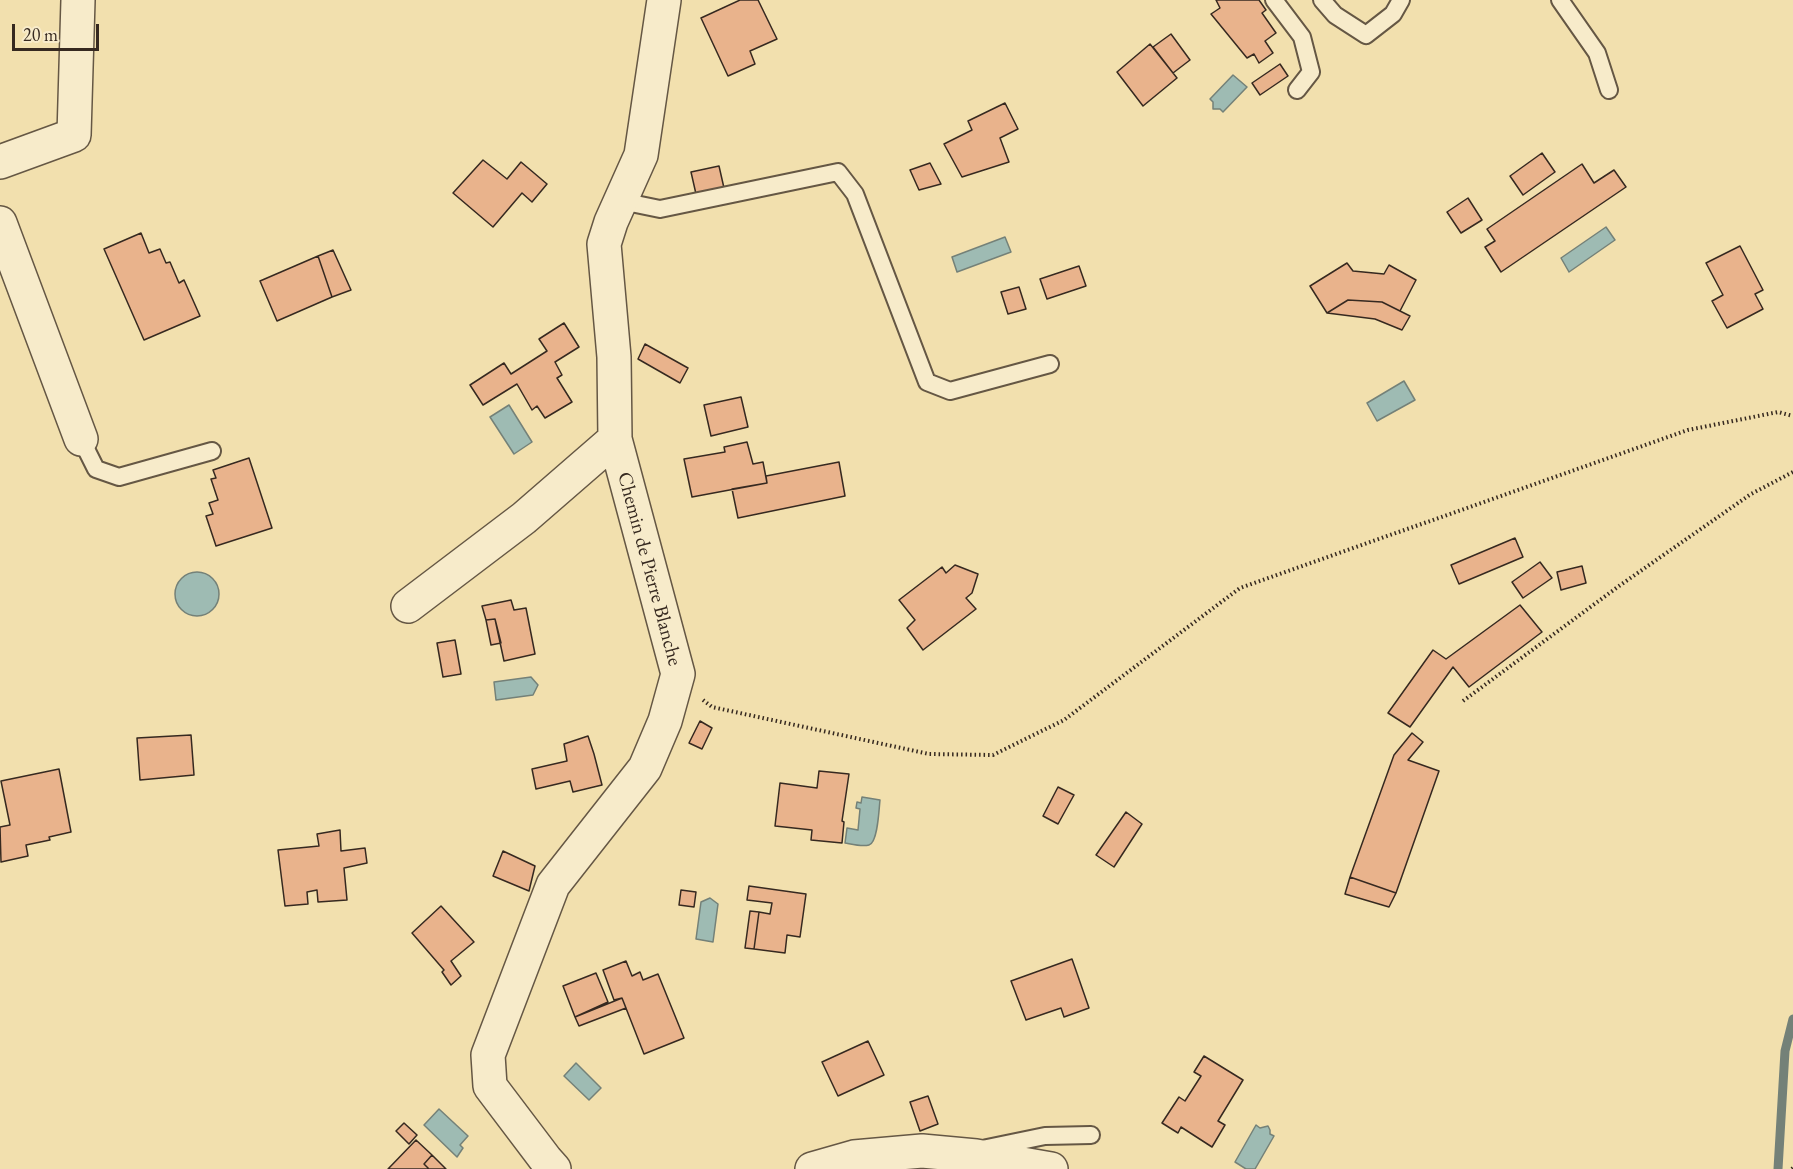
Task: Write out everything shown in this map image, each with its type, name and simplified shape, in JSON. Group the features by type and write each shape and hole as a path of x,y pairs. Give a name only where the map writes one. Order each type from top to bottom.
{"street":[{"path":"0,162 74,135 78,0"},
{"name":"Chemin de Pierre Blanche","path":"554,1169 490,1086 488,1055 553,885 645,768 665,721 678,674 615,439 614,357 604,244 641,155 664,0"},
{"path":"0,223 81,439"},
{"name":"Chemin de Pierre Blanche","path":"408,606 524,519 615,439"},
{"path":"812,1169 854,1157 922,1151 976,1156 1051,1169"}],"lane":[{"path":"1274,0 1302,37 1311,72 1298,90"},
{"path":"1322,0 1335,15 1366,35 1393,14 1401,0"},
{"path":"1560,0 1597,53 1609,90"},
{"path":"621,201 660,209 838,172 855,194 927,382 950,391 1050,364"},
{"path":"81,439 96,469 119,477 212,451"},
{"path":"976,1156 987,1148 1045,1136 1091,1135"}],"path":[{"path":"678,674 692,692 711,707 929,754 993,755 1064,720 1240,588 1688,430 1778,412 1793,416"},
{"path":"1463,701 1619,586 1732,507 1751,494 1793,472"}],"water":[{"path":"1233,75 1247,87 1223,112 1220,109 1213,109 1213,102 1210,99"},
{"path":"1606,227 1615,240 1569,272 1561,258"},
{"path":"1005,237 1011,252 957,272 952,257"},
{"path":"1404,381 1415,400 1377,421 1367,403"},
{"path":"509,405 532,442 514,454 490,417"},
{"path":"197,572 212,579 219,594 212,609 197,616 182,609 175,594 182,579"},
{"path":"531,677 538,685 533,695 496,700 494,682"},
{"path":"862,797 880,800 874,838 872,843 866,846 845,843 847,828 858,830 860,809 856,808 857,802 861,803"},
{"path":"710,898 718,904 713,942 696,939 701,902"},
{"path":"576,1063 601,1088 589,1100 564,1076"},
{"path":"439,1109 468,1136 460,1145 463,1148 457,1157 424,1125"},
{"path":"1256,1125 1260,1128 1268,1126 1270,1134 1274,1136 1255,1169 1246,1169 1235,1162"}],"building":[{"path":"740,0 758,0 777,39 750,51 755,64 728,76 701,18"},
{"path":"1216,0 1259,0 1266,10 1262,13 1276,33 1265,41 1273,53 1259,63 1254,54 1247,58 1211,14 1220,8"},
{"path":"1171,34 1190,60 1173,73 1153,47"},
{"path":"1150,44 1177,78 1143,106 1117,72"},
{"path":"1280,64 1288,76 1260,95 1252,83"},
{"path":"1005,103 1018,129 1000,138 1009,162 962,177 944,144 972,130 968,121"},
{"path":"1542,153 1555,172 1523,195 1510,176"},
{"path":"483,160 507,179 521,162 547,184 532,202 522,193 493,227 453,193"},
{"path":"930,163 941,184 919,190 910,170"},
{"path":"1582,164 1594,183 1614,170 1626,187 1501,272 1485,247 1495,241 1487,229"},
{"path":"719,166 724,188 696,194 691,172"},
{"path":"1468,198 1482,220 1461,233 1447,212"},
{"path":"141,233 149,253 160,249 166,263 170,262 179,283 184,280 200,316 144,340 104,249"},
{"path":"1740,246 1763,290 1755,294 1763,309 1727,328 1712,301 1723,295 1706,263"},
{"path":"333,250 351,290 332,297 318,256"},
{"path":"318,256 332,297 277,321 260,281"},
{"path":"1347,263 1353,271 1384,274 1389,265 1416,280 1400,311 1382,302 1348,300 1327,313 1310,286"},
{"path":"1079,266 1086,286 1047,299 1040,279"},
{"path":"1019,287 1026,309 1008,314 1001,292"},
{"path":"1348,300 1382,302 1410,316 1402,330 1375,319 1327,313"},
{"path":"564,323 579,347 555,362 562,375 557,378 572,402 545,418 537,406 532,410 517,384 483,405 470,385 504,363 511,374 547,351 539,339"},
{"path":"645,344 688,368 680,383 638,359"},
{"path":"741,397 748,427 711,436 704,405"},
{"path":"747,442 753,464 763,462 767,483 692,497 684,459 725,452 724,447"},
{"path":"249,458 272,528 216,546 206,516 213,514 209,503 218,500 211,479 216,478 213,470"},
{"path":"839,462 845,496 738,518 732,489 767,483 766,476"},
{"path":"1515,538 1523,557 1459,584 1451,565"},
{"path":"1540,562 1552,578 1523,598 1512,582"},
{"path":"955,565 978,574 972,593 966,598 976,609 923,650 907,628 915,620 899,600 942,567 946,573"},
{"path":"1582,566 1586,583 1561,590 1557,572"},
{"path":"511,600 514,610 526,608 535,654 504,661 495,619 486,620 482,606"},
{"path":"1520,605 1542,632 1469,687 1453,667 1410,727 1388,713 1433,650 1446,659"},
{"path":"495,619 501,643 491,645 486,620"},
{"path":"455,640 461,674 443,677 437,643"},
{"path":"700,721 712,728 702,749 689,743"},
{"path":"1412,733 1423,742 1408,760 1439,771 1396,893 1350,877 1394,755"},
{"path":"191,735 194,775 140,780 137,738"},
{"path":"588,736 602,785 573,792 570,781 536,789 532,769 567,761 564,744"},
{"path":"59,769 71,832 49,837 50,840 26,845 28,856 1,862 0,827 10,825 1,781"},
{"path":"819,771 849,774 842,821 844,822 842,843 811,840 812,830 775,826 780,783 817,788"},
{"path":"1058,787 1074,795 1058,824 1043,816"},
{"path":"1126,812 1142,824 1114,867 1096,855"},
{"path":"340,830 341,851 365,848 367,863 344,868 347,900 318,902 317,890 307,892 308,904 285,906 278,850 319,846 317,834"},
{"path":"503,851 535,866 529,891 493,876"},
{"path":"1350,877 1396,893 1389,907 1345,894"},
{"path":"749,886 806,894 800,937 787,935 785,953 754,949 759,912 770,914 772,903 747,900"},
{"path":"681,890 696,892 694,907 679,905"},
{"path":"441,906 474,942 451,961 461,976 451,985 442,972 444,970 412,933"},
{"path":"750,911 759,912 754,949 745,948"},
{"path":"1072,959 1089,1008 1064,1017 1061,1008 1026,1020 1011,981"},
{"path":"626,961 632,976 640,972 643,980 658,974 684,1038 644,1054 622,998 614,1000 603,970"},
{"path":"596,973 608,1002 575,1017 563,986"},
{"path":"622,998 626,1008 579,1026 575,1017"},
{"path":"868,1041 884,1075 838,1096 822,1062"},
{"path":"1204,1056 1243,1080 1218,1121 1225,1125 1212,1147 1181,1127 1178,1133 1162,1123 1179,1097 1185,1101 1201,1076 1194,1072"},
{"path":"928,1096 938,1124 920,1131 910,1102"},
{"path":"404,1123 417,1135 409,1144 396,1131"},
{"path":"416,1140 432,1155 424,1164 429,1169 388,1169"},
{"path":"432,1155 446,1169 429,1169 424,1164"}],"waterway":[{"path":"1778,1169 1785,1051 1793,1019"}]}
